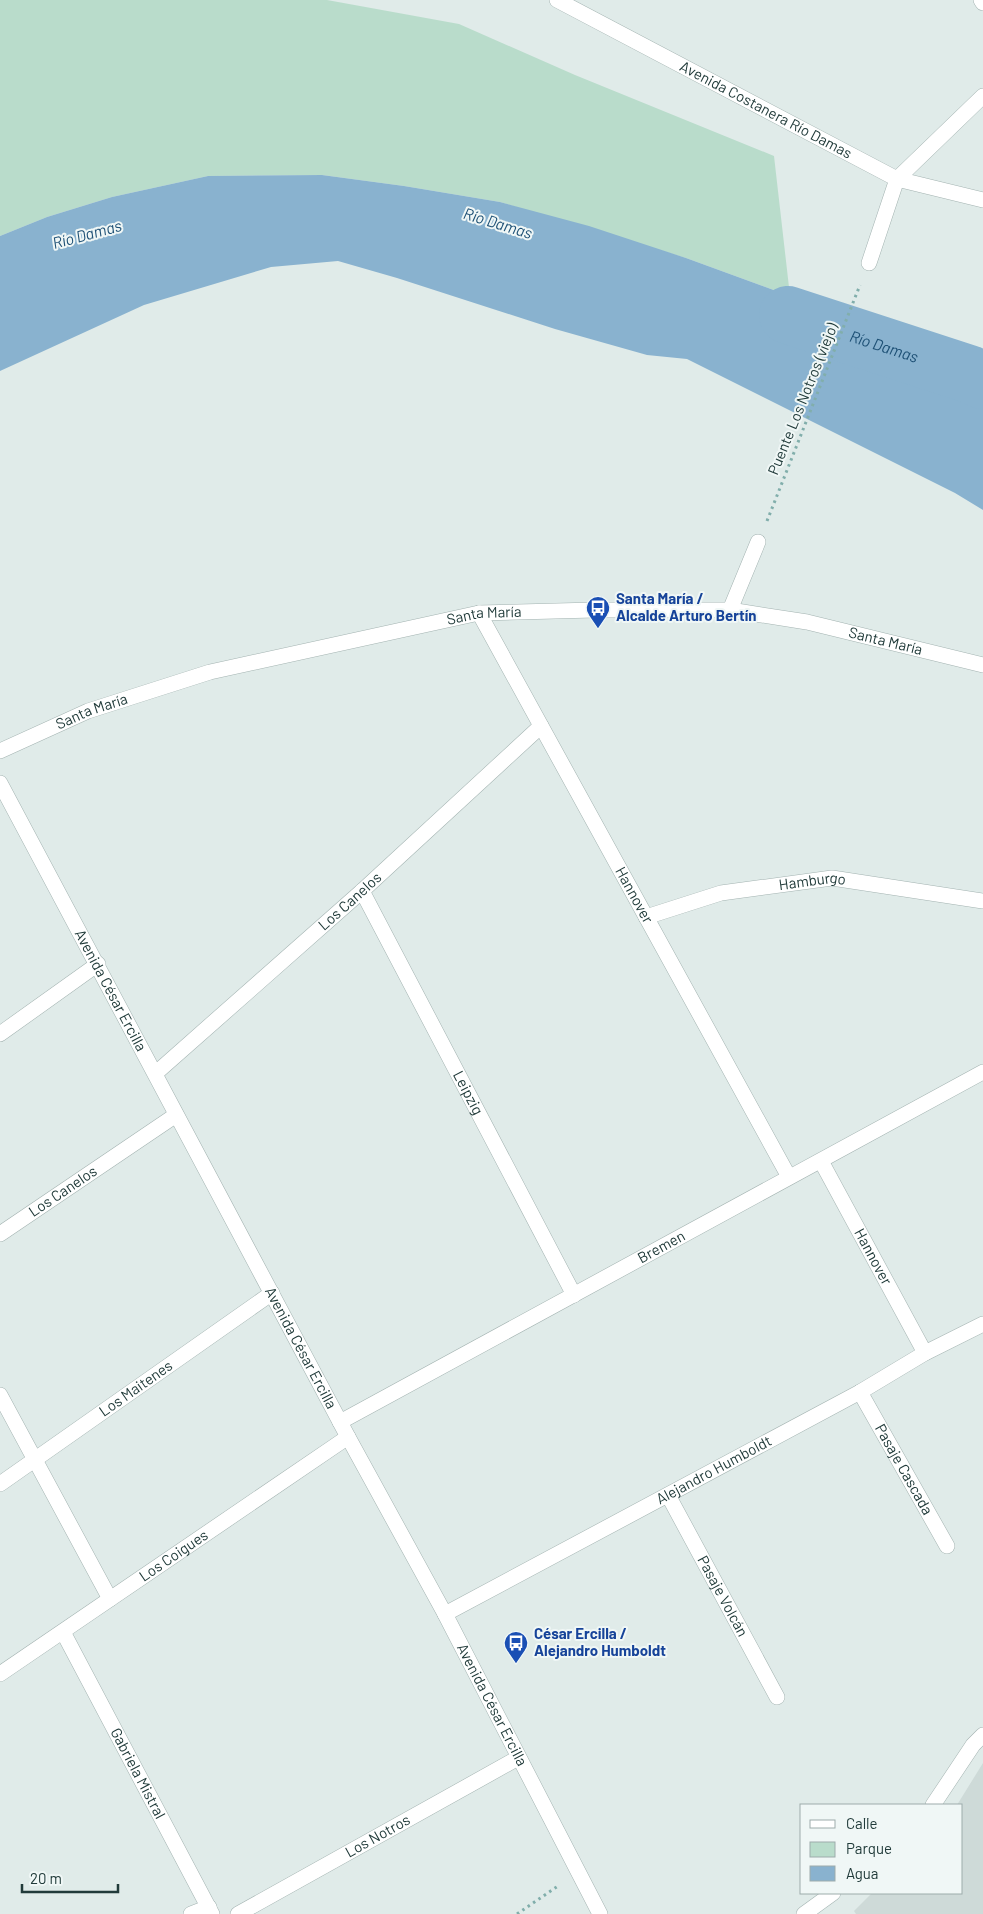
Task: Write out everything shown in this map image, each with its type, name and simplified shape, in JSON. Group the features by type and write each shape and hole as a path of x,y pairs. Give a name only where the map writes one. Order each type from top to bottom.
{"street":[{"name":"Avenida Costanera Río Damas","path":"557,0 897,179 983,200"},
{"path":"868,263 897,179 983,96"},
{"path":"730,610 758,542"},
{"name":"Santa María","path":"0,751 88,711 210,672 479,613 594,610 730,610 807,622 983,665"},
{"name":"Hannover","path":"479,613 789,1177"},
{"name":"Los Canelos","path":"156,1073 362,891 541,726"},
{"name":"Avenida César Ercilla","path":"0,782 348,1437 445,1614 600,1914"},
{"name":"Hamburgo","path":"646,917 721,893 832,878 983,901"},
{"name":"Leipzig","path":"362,891 574,1295"},
{"path":"0,1034 98,964"},
{"name":"Bremen","path":"340,1422 983,1072"},
{"name":"Los Canelos","path":"0,1234 176,1115"},
{"name":"Hannover","path":"821,1161 925,1353"},
{"name":"Los Maitenes","path":"0,1484 272,1293"},
{"name":"Alejandro Humboldt","path":"445,1614 860,1392 925,1353 983,1324"},
{"name":"Pasaje Cascada","path":"860,1392 947,1546"},
{"path":"0,1396 110,1599"},
{"name":"Los Coigues","path":"0,1674 348,1437"},
{"name":"Pasaje Volcán","path":"668,1495 777,1697"},
{"name":"Gabriela Mistral","path":"63,1632 210,1911"},
{"path":"934,1804 973,1745 983,1735"},
{"name":"Los Notros","path":"238,1914 518,1758"},
{"path":"804,1914 832,1894"},
{"path":"191,1914 210,1911"}],"path":[{"name":"Puente Los Notros (viejo)","path":"758,542 868,263"},
{"path":"517,1914 578,1871"}],"shaded area":[{"path":"983,1763 983,1914 856,1914 854,1911 871,1894 963,1894 963,1804 958,1804"}],"green space":[{"path":"0,0 327,0 459,24 575,75 774,156 790,296 686,258 500,202 322,175 208,176 112,197 47,217 0,236"}],"water":[{"path":"322,175 500,202 589,226 686,258 790,296 945,388 983,400 983,510 955,493 687,359 647,355 555,329 338,261 271,267 144,305 0,371 0,236 47,217 112,197 208,176"}],"waterway":[{"name":"Río Damas","path":"788,315 983,380"}],"place":[{"name":"Santa María / Alcalde Arturo Bertín","path":"598,629"},
{"name":"César Ercilla / Alejandro Humboldt","path":"516,1664"}]}
